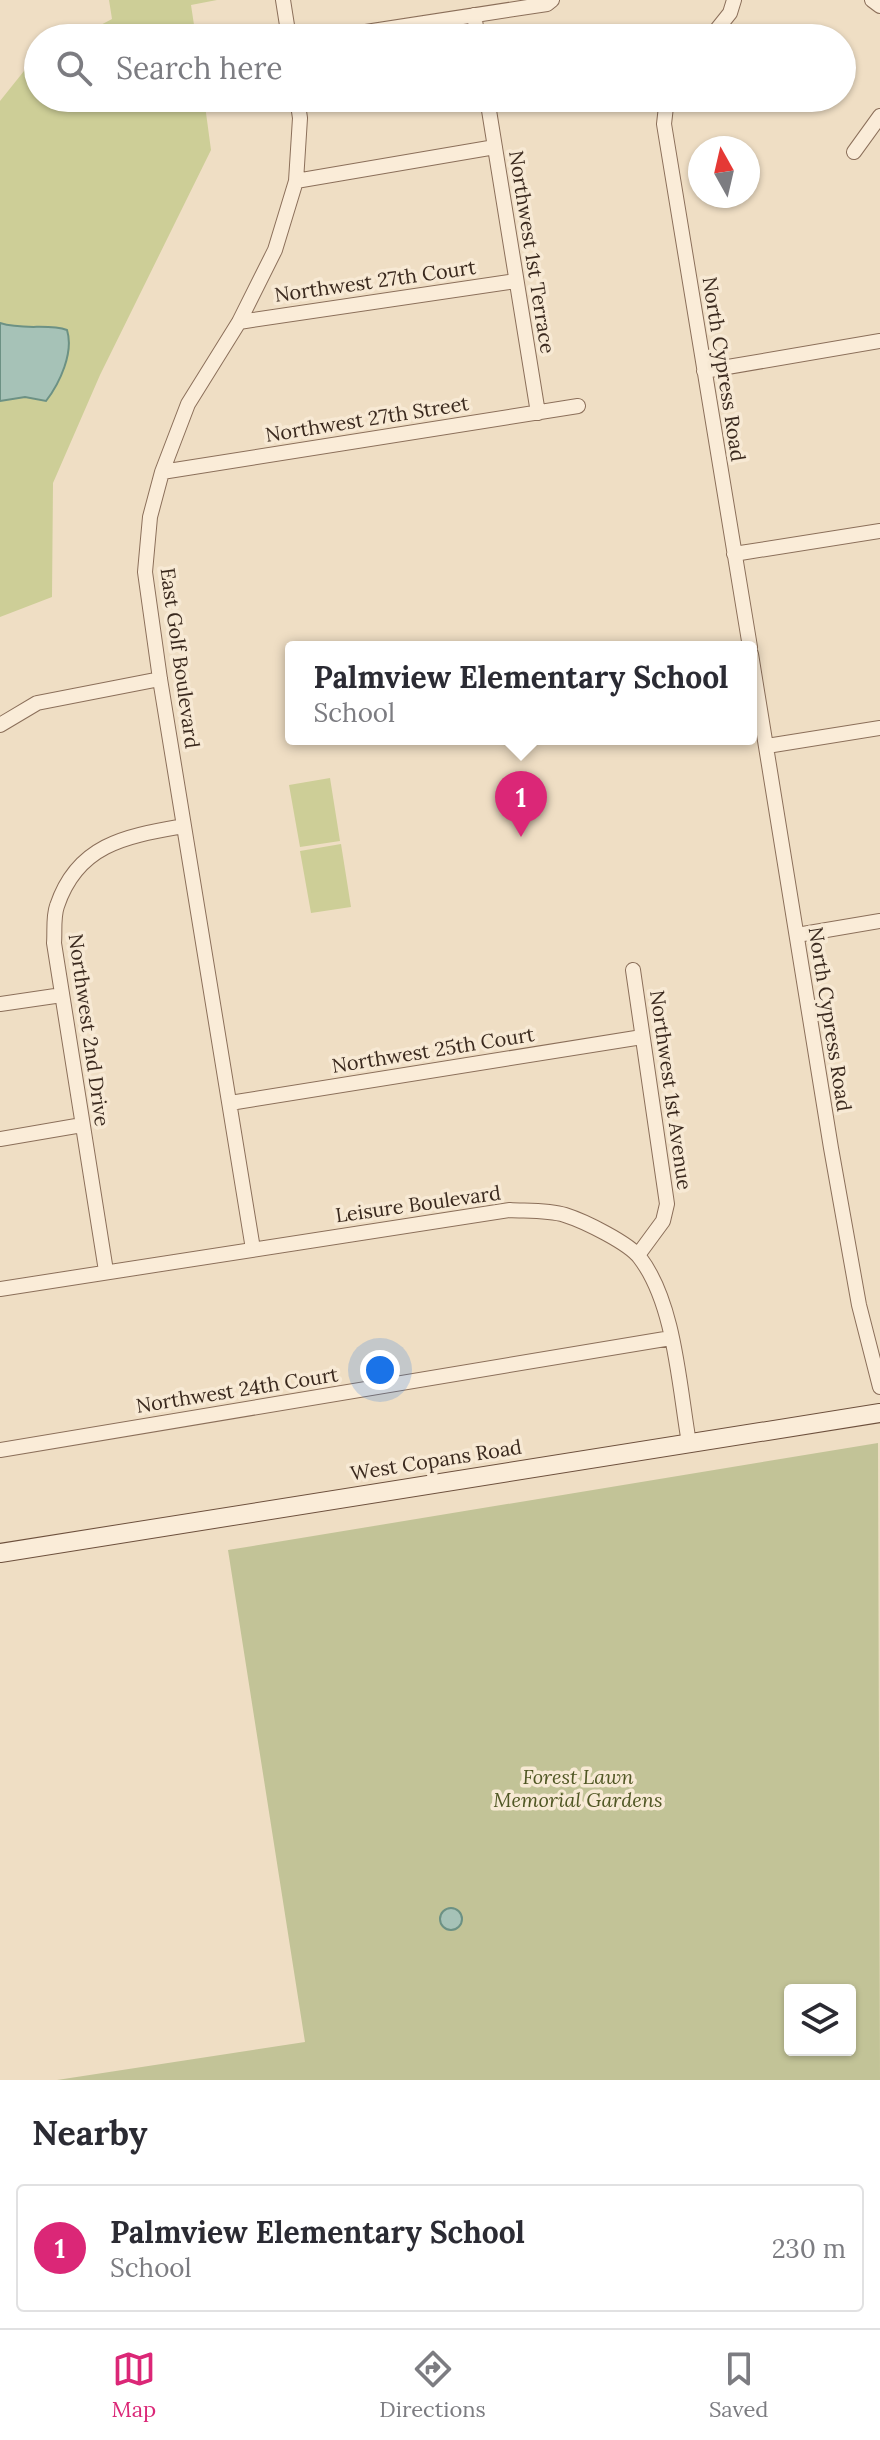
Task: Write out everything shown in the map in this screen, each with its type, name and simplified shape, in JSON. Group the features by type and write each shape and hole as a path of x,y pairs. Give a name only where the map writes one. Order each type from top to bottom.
{"main road":[{"name":"West Copans Road","path":"0,1553 880,1413"}],"street":[{"path":"283,0 287,24"},
{"path":"416,24 547,4 552,0"},
{"path":"721,24 730,13 734,0"},
{"path":"872,0 880,6"},
{"path":"474,15 476,24"},
{"name":"East Golf Boulevard","path":"253,1249 145,572 150,517 162,472 188,404 239,322 275,250 296,181 299,112"},
{"name":"Northwest 1st Terrace","path":"489,112 538,413"},
{"name":"North Cypress Road","path":"665,112 664,124 749,641"},
{"path":"854,152 880,116"},
{"path":"296,181 495,147"},
{"name":"Northwest 27th Court","path":"239,322 516,281"},
{"path":"704,371 880,341"},
{"name":"Northwest 27th Street","path":"162,472 578,406"},
{"path":"734,554 880,531"},
{"path":"0,725 37,703 160,679"},
{"name":"North Cypress Road","path":"757,688 859,1305 880,1387"},
{"path":"767,746 880,728"},
{"name":"Northwest 2nd Drive","path":"106,1271 54,943 56,908 74,871 99,849 125,837 184,826"},
{"path":"797,935 880,921"},
{"name":"Northwest 1st Avenue","path":"633,970 667,1204 663,1221 638,1255"},
{"path":"0,1004 62,995"},
{"name":"Northwest 25th Court","path":"230,1103 642,1037"},
{"path":"0,1139 82,1125"},
{"name":"Leisure Boulevard","path":"0,1289 510,1210 564,1214 606,1234 638,1255 657,1286 671,1338 689,1443"},
{"name":"Northwest 24th Court","path":"0,1450 671,1338"}],"green space":[{"path":"109,0 217,0 191,5 194,24 103,24 112,19"},
{"path":"24,71 24,112 206,112 211,150 100,375 53,483 52,597 0,617 0,101"},
{"path":"330,778 340,841 300,847 289,785"},
{"path":"341,844 351,907 311,913 300,851"},
{"name":"Forest Lawn Memorial Gardens","path":"878,1443 880,2080 57,2080 305,2042 228,1550"}],"shaded area":[{"path":"0,323 67,330 69,348 64,367 46,401 25,397 0,401"},
{"path":"447,1908 455,1908 462,1919 455,1930 447,1930 440,1923 440,1915"}],"place":[{"name":"Palmview Elementary School","path":"521,837"}]}
